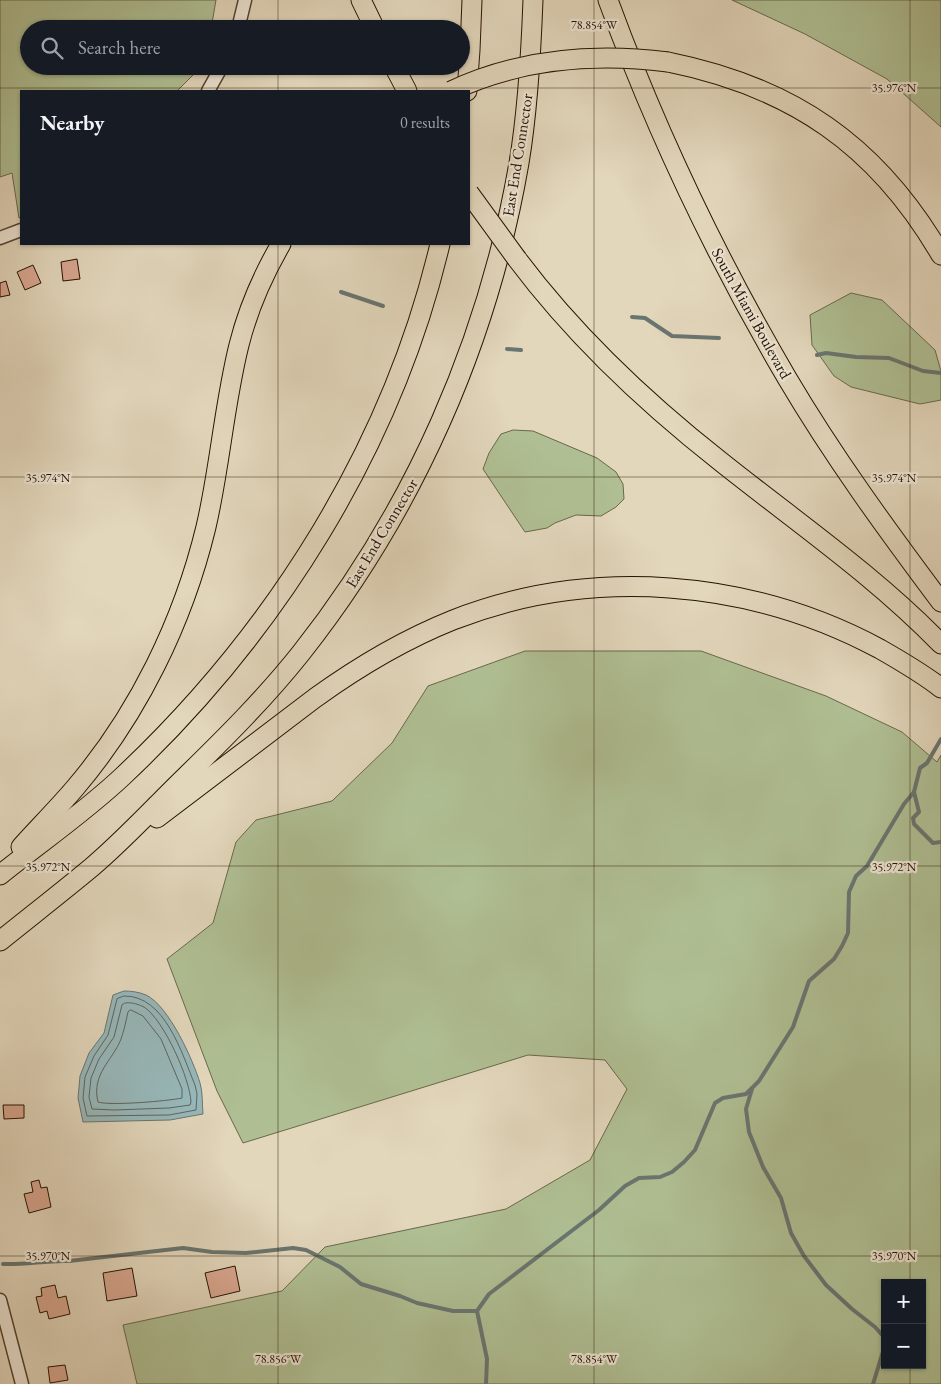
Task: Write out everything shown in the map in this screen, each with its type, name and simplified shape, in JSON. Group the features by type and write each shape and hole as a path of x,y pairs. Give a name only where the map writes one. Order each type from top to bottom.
{"highway":[{"path":"361,0 371,20"},
{"path":"470,50 472,0"},
{"name":"East End Connector","path":"0,941 94,865 228,735 265,695 334,610 364,565 418,471 442,421 481,320 498,258 519,161 531,54 533,0"},
{"name":"South Miami Boulevard","path":"608,0 644,93 669,150 744,302 788,379 847,470 941,602"},
{"path":"617,0 644,93"},
{"path":"454,90 509,71 561,60 614,57 668,62 711,72 745,83 794,106 839,135 860,152 897,190 922,224 941,255"},
{"path":"399,75 406,90"},
{"path":"467,90 468,75"},
{"path":"470,194 517,259 563,314 600,354 719,461 888,593 941,644"},
{"path":"0,869 75,788 107,745 149,677 172,628 191,579 206,527 240,343 257,292 279,245"},
{"path":"0,875 121,778 159,741 229,664 291,580 344,491 389,398 418,317 440,245"},
{"path":"94,865 315,698 359,668 430,630 480,611 531,597 584,589 638,586 691,590 744,598 796,612 846,632 893,656 941,688"}],"street":[{"path":"240,20 245,0"},
{"path":"209,90 217,75"},
{"path":"0,238 20,230"},
{"path":"0,1300 22,1384"}],"green space":[{"path":"0,0 216,0 213,20 20,20 20,75 193,75 178,90 20,90 19,218 12,173 0,177"},
{"path":"732,0 941,0 941,127 887,79 805,34"},
{"path":"851,293 882,300 935,350 941,371 941,400 920,404 851,387 834,376 812,345 810,315"},
{"path":"513,430 533,431 597,458 616,472 623,484 624,499 616,507 601,516 576,515 547,528 525,532 483,469 489,453 501,434"},
{"path":"525,651 701,651 826,696 902,732 937,762 941,755 941,1384 137,1384 123,1325 282,1291 325,1247 506,1209 590,1160 627,1089 605,1060 528,1055 243,1143 217,1091 167,959 213,923 236,842 256,820 332,801 392,743 428,686"}],"water":[{"path":"124,991 146,995 155,1001 179,1034 200,1083 203,1114 170,1120 83,1122 78,1098 80,1076 89,1053 104,1033 113,995"}],"building":[{"path":"77,259 80,279 63,281 61,262"},
{"path":"33,265 41,283 25,290 17,272"},
{"path":"6,281 10,295 0,297 0,283"},
{"path":"3,1105 24,1105 24,1118 4,1119"},
{"path":"39,1180 41,1188 47,1187 51,1207 29,1213 24,1194 33,1192 31,1182"},
{"path":"235,1266 240,1291 211,1298 205,1273"},
{"path":"132,1268 137,1296 107,1301 103,1273"},
{"path":"55,1285 58,1298 66,1296 70,1314 49,1319 47,1311 40,1313 36,1297 42,1296 41,1288"},
{"path":"65,1365 68,1380 50,1383 48,1367"}],"waterway":[{"path":"341,292 383,306"},
{"path":"632,317 645,318 672,336 719,338"},
{"path":"507,349 521,350"},
{"path":"817,355 826,353 856,357 889,358 923,371 941,373"},
{"path":"486,1384 487,1359 477,1311 489,1294 599,1210 625,1186 639,1178 660,1177 672,1172 695,1150 715,1103 723,1098 746,1094 759,1081 793,1027 809,981 834,959 842,946 848,933 849,892 856,876 867,866 904,804 914,792 920,768 927,763 941,739"},
{"path":"914,792 919,812 913,818 914,824 933,843 941,842"},
{"path":"752,1089 746,1109 749,1132 763,1167 781,1198 791,1233 804,1256 826,1285 881,1334"},
{"path":"3,1264 69,1261 183,1248 212,1252 246,1253 293,1248 306,1250 340,1267 361,1284 417,1303 453,1311 477,1311"},
{"path":"873,1384 881,1358"}]}
